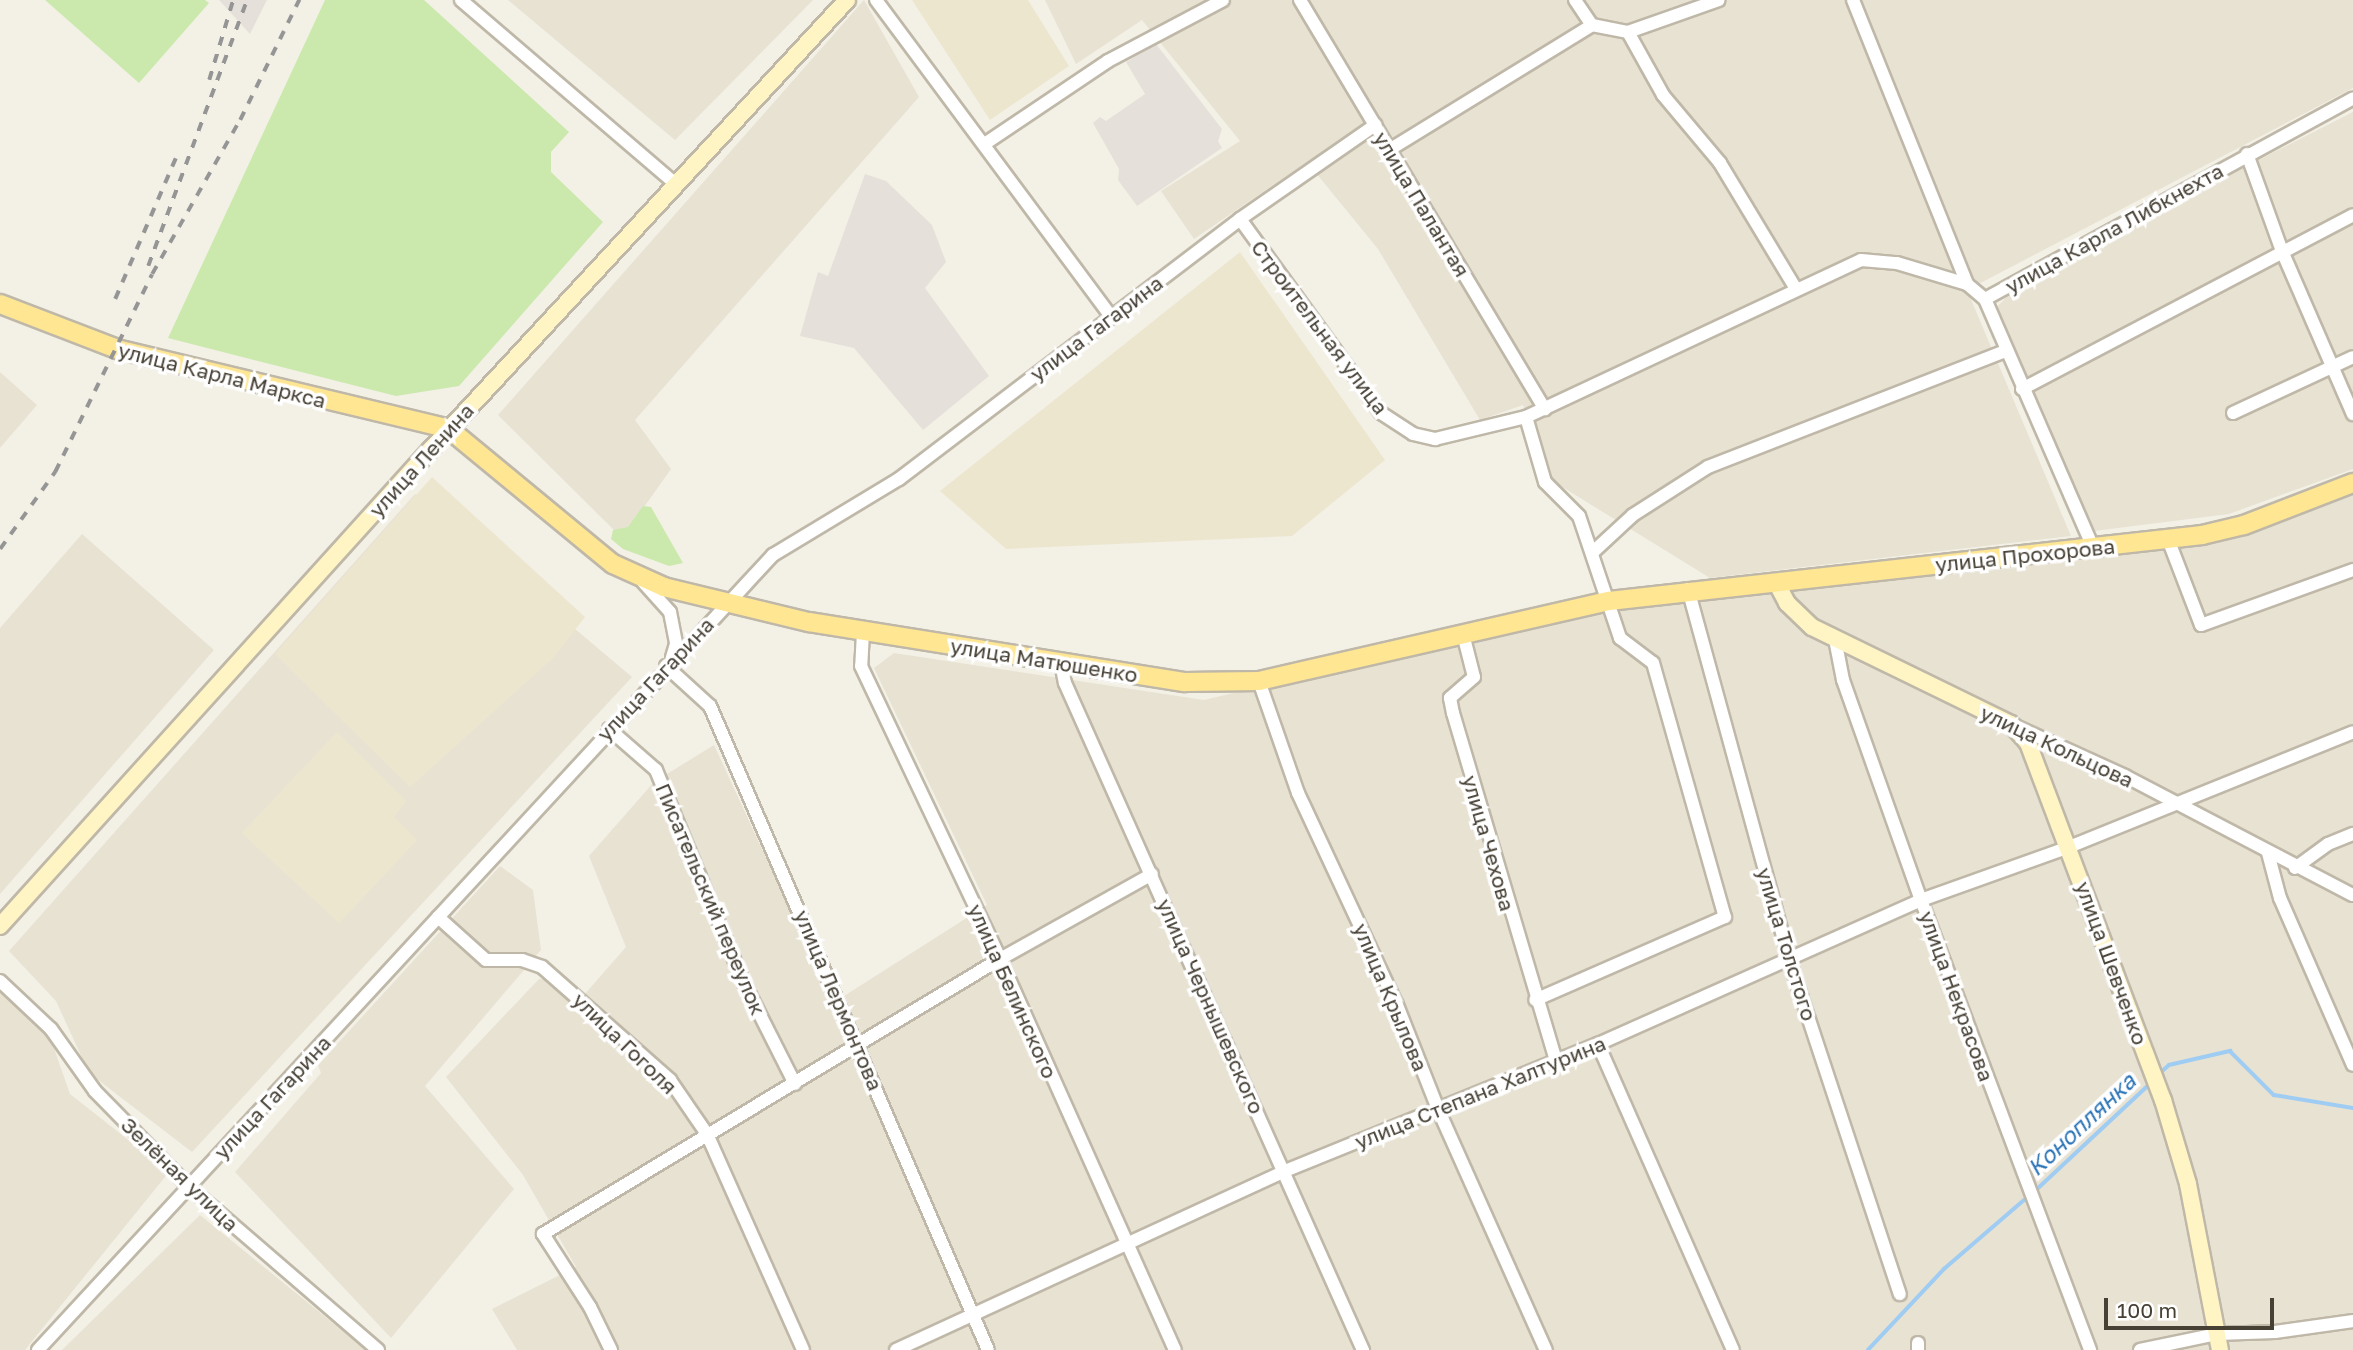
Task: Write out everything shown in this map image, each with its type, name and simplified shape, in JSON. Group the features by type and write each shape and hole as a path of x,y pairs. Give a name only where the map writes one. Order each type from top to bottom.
{"main road":[{"name":"улица Ленина","path":"0,926 449,429 848,0"},
{"name":"улица Карла Маркса","path":"2,309 117,349 449,429"},
{"name":"улица Матюшенко","path":"449,429 594,550 641,579 726,603 863,632 1185,682 1259,681 1609,601 1688,589"},
{"name":"улица Прохорова","path":"1688,589 1776,582 2168,539 2244,525 2353,483"},
{"name":"улица Кольцова","path":"1776,582 1797,615 1835,639 2011,724"},
{"name":"улица Шевченко","path":"2011,724 2039,762 2163,1100 2188,1184 2219,1342"}],"street":[{"path":"461,0 677,185"},
{"path":"876,0 986,143 1111,317"},
{"path":"986,143 1108,61 1223,0"},
{"name":"улица Палантая","path":"1300,0 1545,409"},
{"path":"1575,0 1592,25"},
{"path":"1389,150 1592,25 1628,32 1719,0"},
{"path":"1853,0 1967,284"},
{"path":"1628,32 1663,94 1720,163 1796,289"},
{"name":"улица Карла Либкнехта","path":"1526,417 1848,265 1874,260 1967,284 1985,299 2246,154 2353,98"},
{"name":"улица Гагарина","path":"38,1350 438,918 668,663 772,555 899,479 1240,219 1375,125"},
{"path":"2246,154 2282,251 2330,368 2353,415"},
{"path":"2022,389 2353,215"},
{"name":"Строительная улица","path":"1240,219 1391,422 1413,434 1436,439 1526,417"},
{"path":"1985,299 2005,351 2093,547"},
{"path":"1593,552 1633,515 1708,467 2005,351"},
{"path":"2233,412 2353,357"},
{"path":"1526,417 1545,482 1570,503 1593,552 1620,638 1653,663 1725,917 1535,1000"},
{"path":"2168,539 2201,625 2353,570"},
{"path":"641,579 670,612 676,644 668,663"},
{"name":"улица Толстого","path":"1688,589 1789,959 1900,1294"},
{"name":"улица Белинского","path":"863,632 861,666 1000,959 1125,1245 1175,1350"},
{"name":"улица Чехова","path":"1462,634 1474,677 1450,698 1453,713 1535,1000 1556,1061"},
{"name":"улица Некрасова","path":"1835,639 1843,680 1921,900 2090,1350"},
{"name":"улица Лермонтова","path":"668,663 710,706 988,1350"},
{"name":"улица Чернышевского","path":"1061,663 1065,683 1363,1350"},
{"name":"улица Крылова","path":"1259,681 1298,793 1397,1005 1438,1109 1546,1350"},
{"name":"улица Кольцова","path":"2011,724 2172,802 2295,868 2353,895"},
{"name":"Писательский переулок","path":"609,729 656,770 744,983 795,1084"},
{"name":"улица Степана Халтурина","path":"896,1350 972,1312 1285,1171 1598,1044 1921,900 2069,847 2172,802 2353,732"},
{"path":"2295,868 2328,844 2353,834"},
{"path":"2268,853 2280,898 2353,1065"},
{"path":"611,1350 590,1307 544,1234 1000,959 1152,874"},
{"name":"улица Гоголя","path":"438,918 486,960 522,960 556,977 670,1080 707,1134 803,1350"},
{"name":"Зелёная улица","path":"0,981 51,1029 95,1091 188,1186 377,1350"},
{"path":"1598,1044 1733,1350"},
{"path":"2140,1350 2219,1342 2353,1321"}],"shaded area":[{"path":"219,0 267,0 250,34"},
{"path":"508,0 813,0 675,140"},
{"path":"864,0 919,97 635,420 671,469 622,538 498,415"},
{"path":"912,0 1028,0 1069,66 990,120"},
{"path":"1045,0 2353,0 2353,88 1967,290 2071,536 1710,578 1551,480 1523,405 1480,420 1378,249 1307,162 1194,239 1161,191 1240,141 1142,20 1076,64"},
{"path":"1156,44 1222,129 1218,141 1222,148 1137,206 1118,180 1119,169 1093,123 1100,117 1106,121 1145,94 1126,62"},
{"path":"2353,112 2353,469 2229,514 2094,531 1996,308 2025,278"},
{"path":"865,174 886,181 932,225 946,262 925,288 989,376 923,430 854,348 800,336 818,272 828,276"},
{"path":"1240,252 1385,460 1292,536 1006,549 940,491"},
{"path":"0,372 37,405 0,448"},
{"path":"432,477 585,617 554,657 410,787 275,654"},
{"path":"2353,491 2353,1350 517,1350 492,1309 576,1267 523,1175 446,1077 539,979 549,979 577,1003 626,947 589,856 654,782 714,745 833,1003 987,905 874,668 894,653 1204,700 1575,613 2220,541"},
{"path":"415,494 632,677 192,1152 89,1073 56,1001 9,951"},
{"path":"82,534 214,650 0,894 0,628"},
{"path":"337,732 406,801 394,817 417,840 339,923 242,833"},
{"path":"500,866 533,890 541,950 425,1086 514,1189 391,1338 235,1172 321,1073 318,1065"},
{"path":"0,990 50,1037 70,1094 169,1172 25,1350 0,1350"},
{"path":"200,1215 366,1350 62,1350"}],"green space":[{"path":"45,0 205,0 209,3 139,83"},
{"path":"325,0 424,0 569,132 551,152 551,172 603,222 459,386 396,396 168,338"},
{"path":"643,506 651,507 683,563 669,566 623,549 611,539 613,530 628,527"}],"waterway":[{"name":"Коноплянка","path":"2159,1074 2169,1065 2230,1051 2274,1095 2353,1108"},
{"name":"Коноплянка","path":"2035,1191 2152,1082"},
{"name":"Коноплянка","path":"1868,1350 1944,1269 2029,1196"}],"railway":[{"path":"209,80 233,0"},
{"path":"148,266 247,0"},
{"path":"0,549 55,472 152,274 240,120 299,0"},
{"path":"115,299 177,155"}]}
